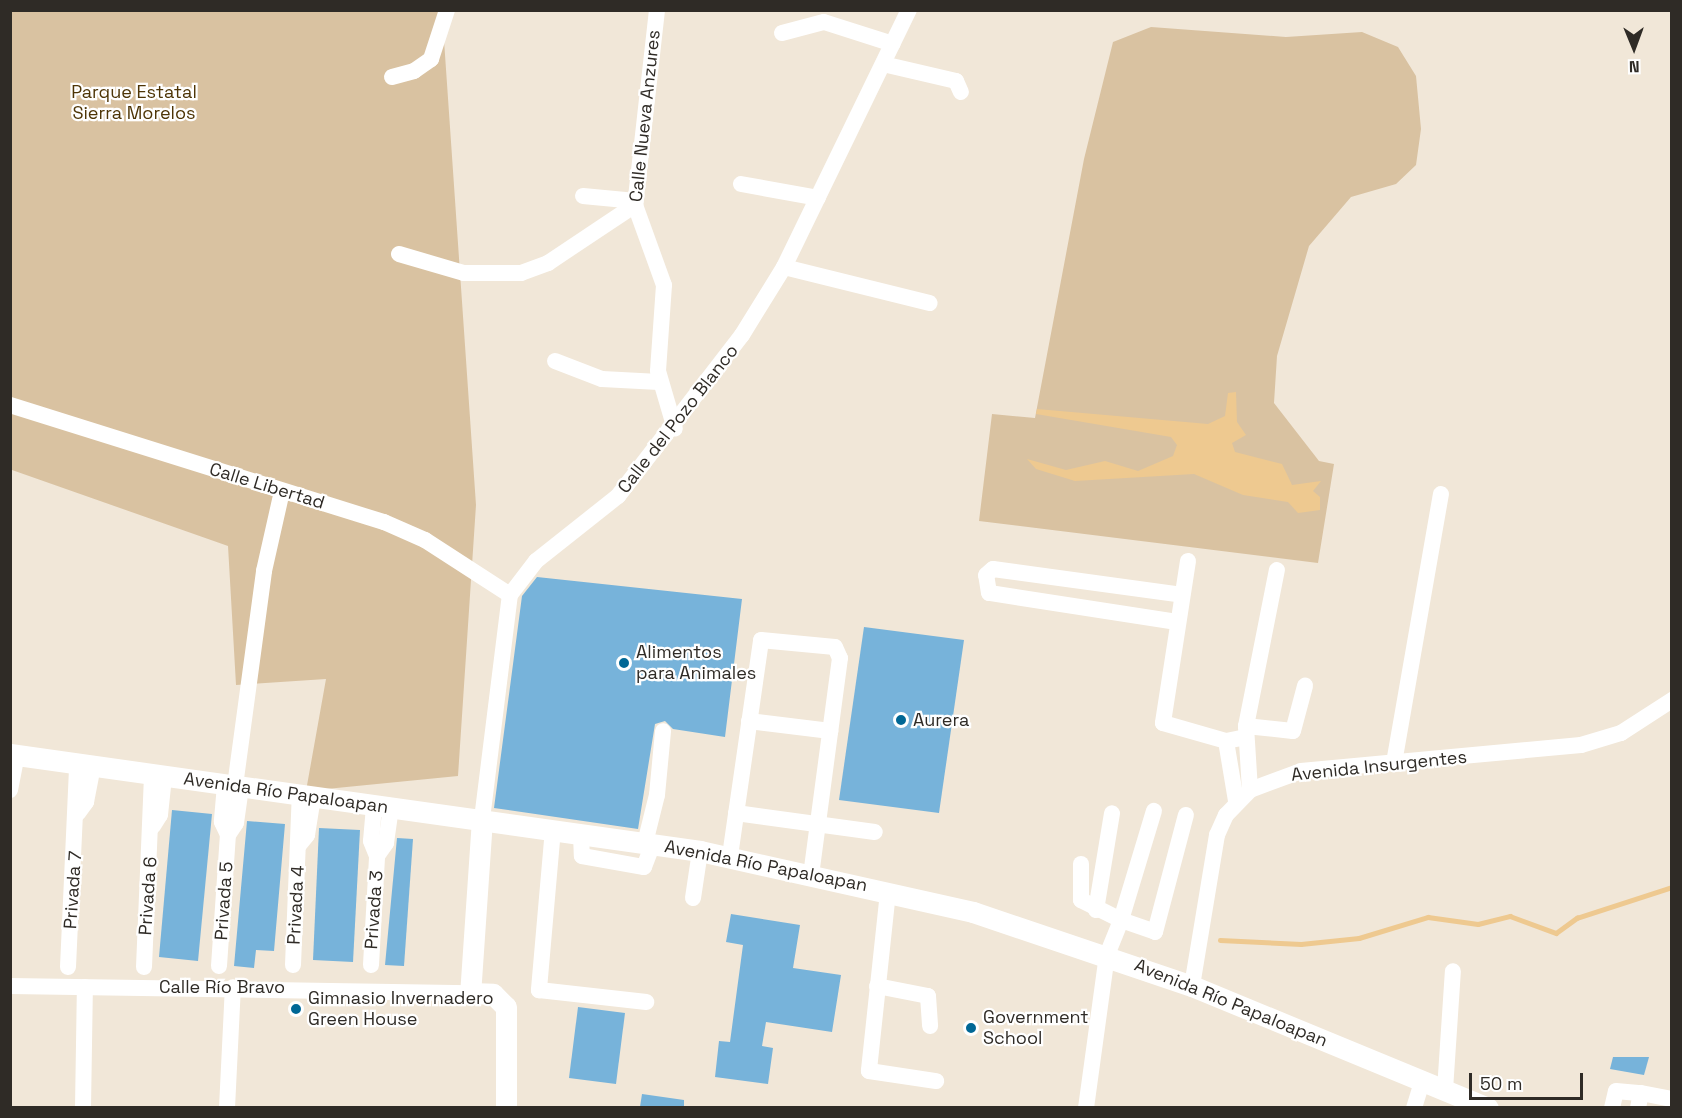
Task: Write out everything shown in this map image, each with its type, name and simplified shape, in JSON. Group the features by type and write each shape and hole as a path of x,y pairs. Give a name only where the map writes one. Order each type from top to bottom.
{"main road":[{"name":"Avenida Río Papaloapan","path":"14,755 649,843 730,856 888,891 1020,925 1107,955 1192,986 1488,1107"},
{"path":"482,819 470,993 493,994 506,1007 506,1107"}],"street":[{"path":"392,77 414,71 431,59 447,10"},
{"name":"Calle Nueva Anzures","path":"657,10 635,203 664,285 659,382 675,429"},
{"name":"Calle del Pozo Blanco","path":"510,595 536,561 618,496 675,429 784,267 909,10"},
{"path":"782,33 825,22 893,44"},
{"path":"883,64 956,81 962,92"},
{"path":"741,183 818,198"},
{"path":"583,196 635,203"},
{"path":"399,254 464,273 520,273 548,263 635,203"},
{"path":"784,267 930,303"},
{"path":"555,361 602,379 659,382"},
{"name":"Calle Libertad","path":"10,405 282,491 425,540 510,595"},
{"name":"Privada 5","path":"219,966 228,836 236,823 234,786 264,571 282,491"},
{"path":"1394,763 1441,494"},
{"path":"1188,561 1163,723 1226,741 1246,732 1293,731 1305,686"},
{"path":"1177,622 989,593 986,575 993,569 1182,595"},
{"path":"1250,790 1246,732 1277,570"},
{"path":"482,819 510,595"},
{"path":"730,856 761,640 802,641 835,647 840,653 811,874"},
{"name":"Avenida Insurgentes","path":"1192,986 1214,846 1236,801 1250,790 1272,779 1302,771 1581,745 1621,734 1671,700"},
{"path":"749,721 830,731"},
{"path":"649,843 657,795 663,731"},
{"path":"1226,741 1236,801"},
{"path":"10,790 14,755"},
{"path":"1249,755 1272,779"},
{"name":"Privada 7","path":"68,967 78,813 86,802 85,766"},
{"name":"Privada 6","path":"144,967 153,826 160,815 158,776"},
{"name":"Privada 4","path":"293,965 300,845 307,835 306,795"},
{"name":"Privada 3","path":"371,965 378,856 386,843 383,806"},
{"path":"1086,1107 1107,955 1121,920 1154,812"},
{"path":"736,813 874,832"},
{"path":"1096,910 1112,813"},
{"path":"1081,864 1078,893 1096,910 1155,932 1186,815"},
{"path":"553,829 540,990 645,1002"},
{"path":"693,898 700,851"},
{"path":"888,891 869,1071 936,1081"},
{"path":"1445,1090 1453,971"},
{"name":"Calle Río Bravo","path":"10,986 233,987 470,993"},
{"path":"877,986 928,996 930,1026"},
{"path":"83,1107 85,987"},
{"path":"227,1107 233,987"},
{"path":"1414,1107 1422,1081"},
{"path":"1612,1107 1616,1091 1639,1100 1671,1099"}],"green space":[{"name":"Parque Estatal Sierra Morelos","path":"11,11 442,11 476,505 458,776 306,791 326,679 236,685 228,546 12,470"},
{"path":"1151,27 1286,37 1362,32 1398,47 1416,76 1421,129 1416,165 1396,184 1351,197 1309,246 1277,356 1274,403 1319,461 1334,464 1318,563 979,521 992,414 1035,418 1084,159 1113,42"}],"shaded area":[{"path":"1236,392 1237,422 1246,435 1232,443 1235,452 1282,464 1292,485 1321,481 1313,491 1320,497 1320,510 1298,513 1288,502 1243,495 1194,474 1075,481 1036,469 1027,459 1066,470 1105,461 1138,471 1173,456 1177,445 1171,437 1036,414 1037,409 1208,424 1225,416 1228,393"}],"building":[{"name":"Alimentos para Animales","path":"537,577 742,599 725,737 673,729 665,721 655,724 638,829 494,808 522,596"},
{"name":"Aurera","path":"864,627 964,640 939,813 839,800"},
{"path":"172,810 212,814 198,961 159,957"},
{"path":"247,821 285,824 274,951 256,950 254,968 234,966"},
{"path":"319,828 360,830 353,962 313,960"},
{"path":"397,838 413,839 404,966 385,965"},
{"path":"731,914 800,925 793,968 841,975 832,1032 766,1022 762,1046 773,1048 768,1084 715,1077 719,1041 730,1042 743,945 726,942"},
{"path":"578,1007 625,1013 616,1084 569,1078"},
{"path":"1613,1057 1649,1057 1644,1075 1610,1069"},
{"path":"642,1094 684,1100 684,1107 640,1107"}],"waterway":[{"path":"1220,940 1301,944 1359,938 1428,917 1478,924 1510,916 1556,933 1577,918 1672,887"}],"place":[{"name":"Alimentos para Animales","path":"624,663"},
{"name":"Aurera","path":"901,720"},
{"name":"Gimnasio Invernadero Green House","path":"296,1009"},
{"name":"Government School","path":"971,1028"}]}
